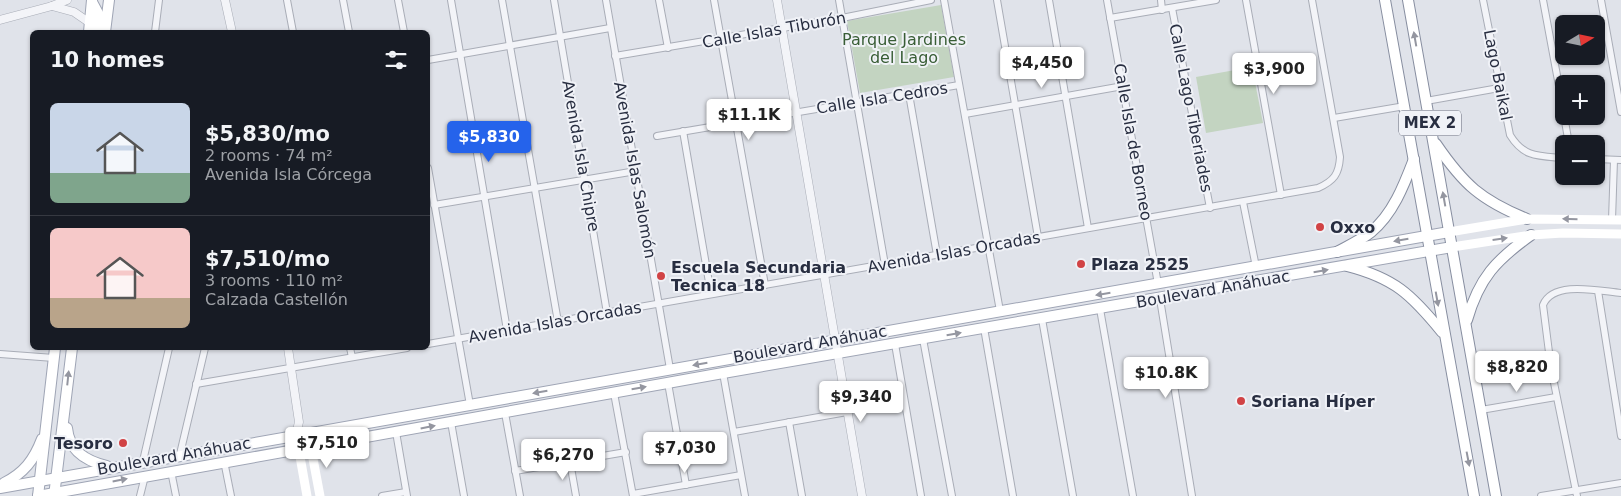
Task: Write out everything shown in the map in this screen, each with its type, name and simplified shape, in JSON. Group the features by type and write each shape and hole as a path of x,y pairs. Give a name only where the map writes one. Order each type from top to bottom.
{"main road":[{"path":"105,30 109,0"},
{"name":"MEX 2","path":"1385,0 1414,158 1428,251 1474,496"},
{"name":"MEX 2","path":"1408,0 1496,496"},
{"path":"89,28 90,1"},
{"path":"90,1 99,15 99,30"},
{"path":"1434,141 1463,181 1486,199 1527,219"},
{"path":"1337,252 1370,233 1378,225 1402,190 1414,158"},
{"name":"Boulevard Anáhuac","path":"0,486 1527,219 1616,220"},
{"name":"Boulevard Anáhuac","path":"38,496 224,461 311,448 723,373 1452,247 1531,235 1563,233 1621,234"},
{"path":"1466,324 1475,295 1485,277 1504,255 1531,235"},
{"path":"1347,266 1375,273 1399,287 1420,305 1443,333"},
{"path":"55,494 72,350"},
{"path":"38,496 54,353"},
{"path":"65,407 68,436 72,446 84,457 110,467"},
{"path":"0,486 20,474 30,464 47,424"},
{"path":"308,432 320,496"},
{"path":"296,434 307,496"},
{"path":"81,496 102,484"}],"street":[{"path":"0,20 67,0"},
{"path":"155,30 159,0"},
{"path":"225,0 232,30"},
{"path":"287,0 293,30"},
{"path":"344,0 349,30"},
{"path":"398,0 404,30"},
{"path":"451,0 507,330"},
{"path":"502,0 558,322"},
{"name":"Avenida Isla Chipre","path":"554,0 607,312"},
{"name":"Avenida Islas Salomón","path":"606,0 670,369"},
{"path":"659,0 668,48"},
{"path":"714,0 765,285"},
{"path":"776,0 862,496"},
{"path":"839,0 885,265"},
{"name":"Calle Islas Tiburón","path":"616,56 721,40 842,18 894,3 931,0"},
{"path":"944,0 1000,311"},
{"path":"997,0 1038,237"},
{"path":"1049,0 1088,228"},
{"name":"Calle Isla de Borneo","path":"1107,0 1158,284"},
{"path":"1161,0 1162,10"},
{"path":"1110,18 1216,0"},
{"path":"1246,0 1282,194"},
{"path":"1312,0 1334,118 1405,106"},
{"name":"Lago Baikal","path":"1483,0 1499,88 1510,135 1518,147 1526,152 1555,157"},
{"path":"1544,0 1557,75"},
{"path":"1601,0 1621,112"},
{"path":"52,6 74,12 89,28"},
{"name":"Calle Lago Tiberiades","path":"1172,8 1210,208"},
{"path":"430,60 610,28"},
{"name":"Calle Isla Cedros","path":"657,136 960,85"},
{"name":"Calle Isla Cedros","path":"965,114 1123,86"},
{"path":"1426,101 1499,88"},
{"path":"909,94 938,255"},
{"name":"Avenida Islas Orcadas","path":"430,344 1318,188 1331,182 1337,174 1340,157 1334,118"},
{"path":"683,131 710,294"},
{"path":"1616,220 1617,160"},
{"path":"434,205 636,171"},
{"path":"430,185 470,405"},
{"path":"1243,202 1256,267"},
{"path":"1576,493 1556,397 1543,318 1543,305 1554,292 1565,289 1621,293"},
{"path":"1598,291 1621,436"},
{"path":"1160,298 1192,496"},
{"path":"1100,309 1133,496"},
{"path":"1042,319 1073,496"},
{"path":"984,328 1013,496"},
{"path":"923,339 952,496"},
{"path":"895,344 921,496"},
{"path":"144,461 169,350"},
{"path":"180,454 204,350"},
{"path":"288,350 300,422 296,434"},
{"path":"350,350 352,357"},
{"path":"196,384 393,350"},
{"path":"0,354 54,353"},
{"path":"723,373 745,496"},
{"path":"668,383 686,484"},
{"path":"614,393 633,495 741,475"},
{"path":"1481,410 1556,397"},
{"path":"505,412 520,496"},
{"path":"734,432 847,412"},
{"path":"300,422 308,432"},
{"path":"451,422 464,496"},
{"path":"788,422 802,496"},
{"path":"382,496 406,494 396,432"},
{"path":"516,471 626,452"},
{"path":"224,461 231,496"},
{"path":"570,462 576,496"},
{"path":"172,471 176,496"},
{"path":"140,496 145,476"},
{"path":"1541,496 1576,493 1621,484"}],"green space":[{"name":"Parque Jardines del Lago","path":"941,5 954,77 860,93 847,21"},
{"path":"1252,67 1263,123 1206,133 1196,77"}],"place":[{"name":"Oxxo","path":"1320,227"},
{"name":"Plaza 2525","path":"1081,264"},
{"name":"Escuela Secundaria Tecnica 18","path":"661,276"},
{"name":"Soriana Híper","path":"1241,401"},
{"name":"Tesoro","path":"123,443"}]}
